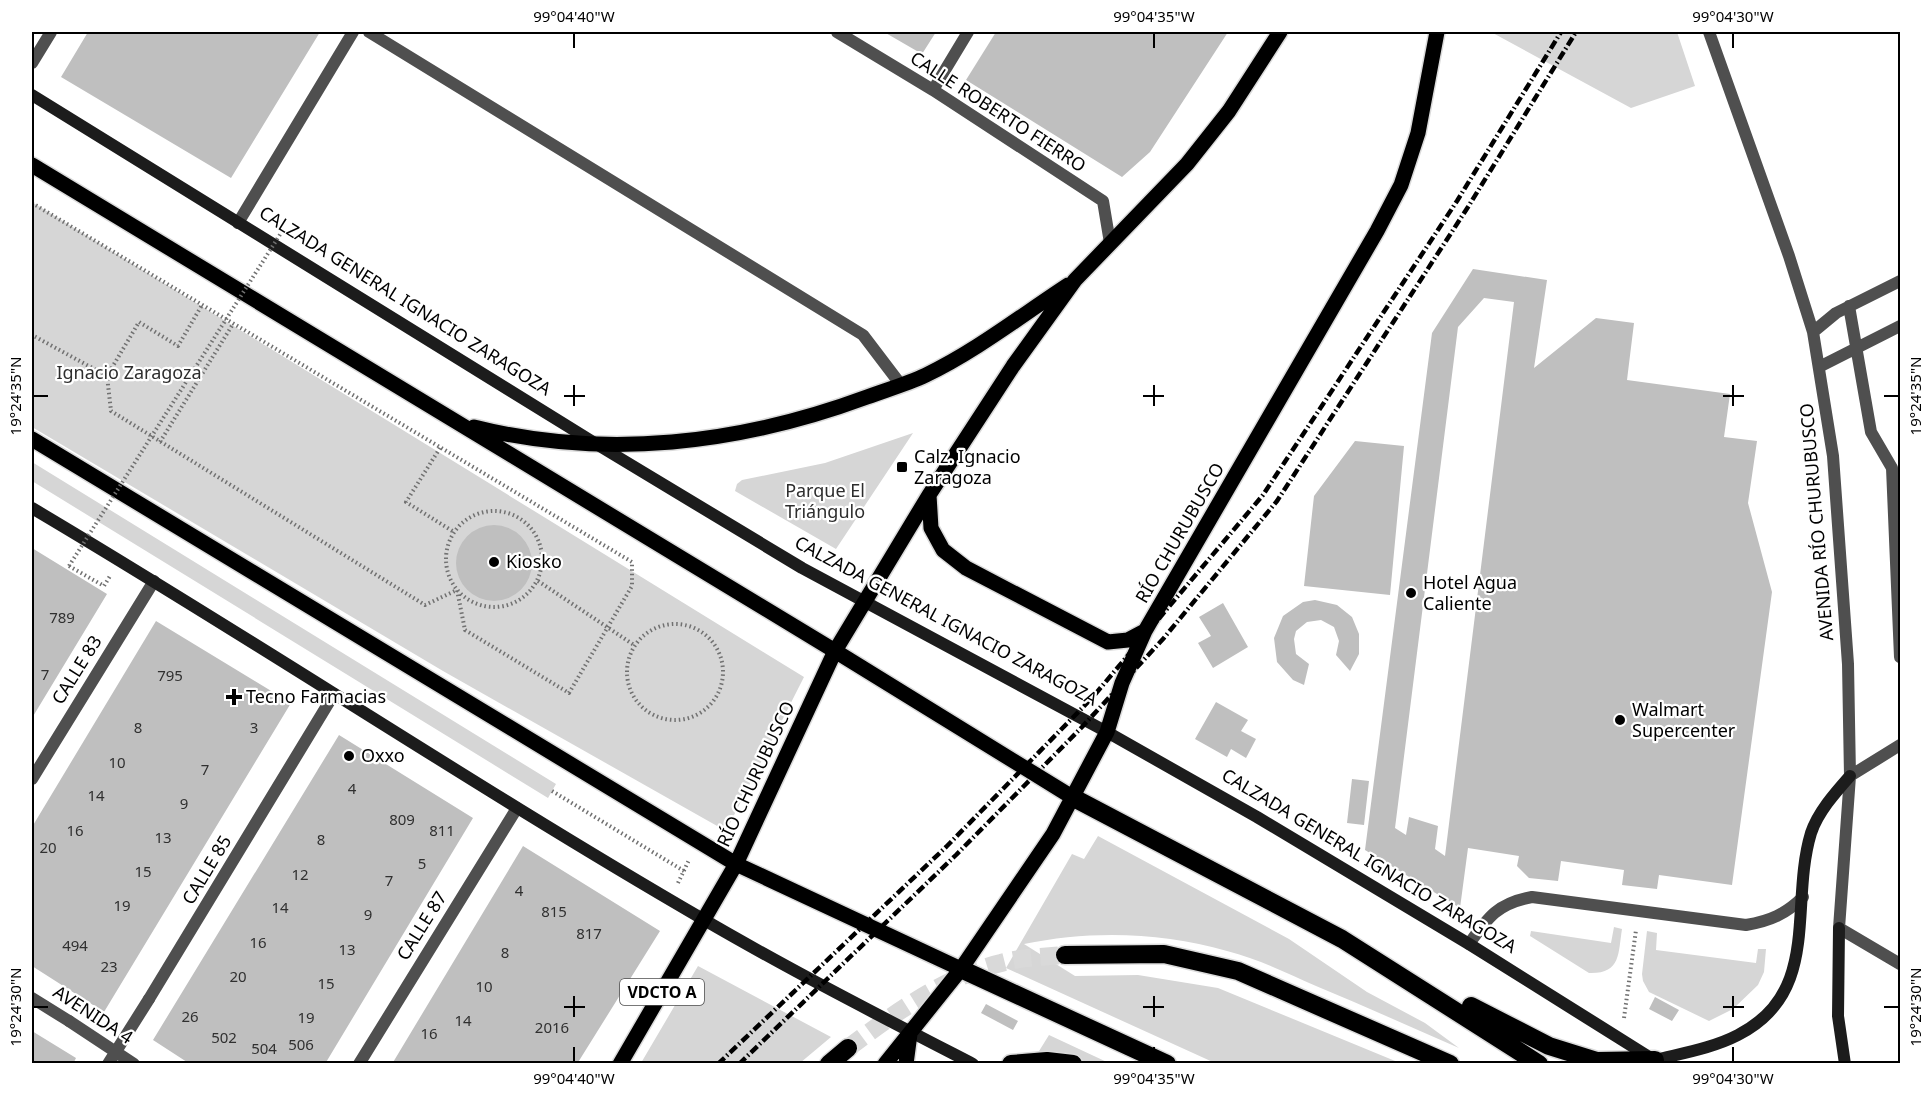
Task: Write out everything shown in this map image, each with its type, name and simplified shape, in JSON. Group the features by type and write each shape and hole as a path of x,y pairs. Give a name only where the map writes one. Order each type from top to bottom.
{"highway":[{"path":"1072,797 1549,1046 1597,1061 1658,1062"},
{"path":"1341,939 1539,1064"},
{"path":"1065,955 1093,952 1164,954 1238,971 1450,1064"},
{"path":"961,969 1167,1064"},
{"path":"830,1064 848,1048"},
{"path":"1011,1064 1047,1060 1073,1064"}],"main road":[{"name":"RÍO CHURUBUSCO","path":"704,920 736,864 835,651 929,495 1013,366 1075,280 1187,164 1229,111 1280,32"},
{"name":"RÍO CHURUBUSCO","path":"885,1064 961,969 1053,834 1107,732 1122,683 1145,631 1401,185 1418,133 1437,32"},
{"name":"CALZADA GENERAL IGNACIO ZARAGOZA","path":"32,95 598,445 863,602 1107,732 1469,944 1658,1062"},
{"path":"32,165 1072,797"},
{"path":"456,422 511,436 598,445 654,445 760,429 822,414 926,375 1075,280"},
{"path":"32,439 736,864 961,969"},
{"path":"929,495 931,528 943,550 966,568 1108,642 1128,640 1145,631"},
{"path":"32,508 669,900 972,1064"},
{"path":"1658,1062 1739,1035 1760,1021 1775,1006 1788,986 1797,957 1811,832 1824,807 1850,776"},
{"name":"VDCTO A","path":"620,1064 704,920"},
{"path":"1839,928 1838,1016 1840,1050 1845,1064"},
{"path":"906,1064 910,1032"}],"street":[{"path":"32,63 51,32"},
{"path":"238,223 353,32"},
{"path":"369,32 863,335 900,385"},
{"name":"CALLE ROBERTO FIERRO","path":"837,32 933,90 1103,201 1110,243"},
{"path":"933,90 968,32"},
{"name":"AVENIDA RÍO CHURUBUSCO","path":"1709,32 1789,256 1813,332 1834,468 1848,664 1850,776 1839,928"},
{"path":"1813,332 1849,306 1900,281"},
{"path":"1849,306 1871,432 1900,482"},
{"path":"1819,367 1900,326"},
{"path":"1892,468 1900,657"},
{"name":"CALLE 83","path":"32,779 154,581"},
{"name":"CALLE 85","path":"108,1064 150,999 334,694"},
{"path":"1850,776 1900,746"},
{"name":"CALLE 87","path":"359,1064 517,808"},
{"path":"1469,944 1499,907 1515,900 1532,897 1746,925 1776,918 1792,908 1803,897"},
{"path":"1839,928 1900,964"},
{"name":"AVENIDA 4","path":"32,998 134,1064"}],"path":[{"path":"32,203 632,562 632,586 569,693 465,630 457,590"},
{"path":"104,586 69,566 281,233"},
{"path":"202,305 178,346 139,322 106,376 111,411 425,604 457,590"},
{"path":"160,442 233,324"},
{"path":"32,335 106,376"},
{"path":"440,448 406,502 454,532"},
{"path":"496,511 512,514 525,522 536,535 542,549 543,565 538,581 522,598 500,608 484,607 469,601 457,590 449,577 445,561 447,546 454,532 466,520 480,513 496,511"},
{"path":"538,581 634,645"},
{"path":"677,623 693,627 707,636 718,649 723,665 723,681 717,696 707,708 694,716 679,720 664,719 649,713 638,703 630,690 626,675 628,660 634,645 646,633 661,626 677,623"},
{"path":"552,791 684,871"},
{"path":"669,900 698,841"},
{"path":"1622,1038 1636,930"}],"green space":[{"path":"1491,32 1677,32 1695,86 1631,108"},
{"name":"Ignacio Zaragoza","path":"32,202 804,677 726,831 443,671 32,427"},
{"name":"Parque El Triángulo","path":"913,433 836,549 735,491 737,484 742,480 825,463"},
{"path":"32,462 556,784 548,798 32,481"},
{"path":"1098,836 1289,939 1367,992 1425,1023 1459,1048 1261,962 1239,954 1177,940 1100,935 1024,944 1075,976 1138,975 1218,988 1400,1063 1215,1063 1006,968 1072,854 1084,859"},
{"path":"1614,927 1622,929 1616,961 1607,970 1599,972 1589,973 1530,936 1531,931 1611,943"},
{"path":"1647,931 1657,933 1656,950 1756,963 1758,949 1766,949 1764,972 1758,985 1733,1009 1709,1021 1649,992 1642,974"},
{"path":"698,966 831,1037 800,1063 641,1063"},
{"path":"1049,1035 1109,1063 1031,1064"}],"building":[{"path":"88,32 320,32 231,178 61,77"},
{"path":"884,32 936,32 922,54"},
{"path":"996,32 1228,32 1150,152 1122,177 966,80"},
{"name":"Walmart Supercenter","path":"1473,269 1547,280 1534,368 1596,318 1634,323 1627,380 1730,394 1724,437 1757,441 1748,503 1772,592 1732,885 1659,875 1657,889 1622,885 1624,870 1561,861 1558,881 1529,878 1517,866 1519,856 1468,848 1460,908 1365,850 1432,333","holes":["1484,298 1514,302 1445,856 1435,849 1438,826 1409,817 1406,835 1395,828 1458,327"]},
{"path":"1355,441 1404,446 1390,595 1304,586 1314,496"},
{"name":"Kiosko","path":"494,525 508,528 521,536 529,549 532,563 529,577 521,590 508,598 494,601 480,598 467,590 459,577 456,563 459,549 467,536 480,528"},
{"path":"32,548 107,594 32,718"},
{"path":"1315,600 1337,605 1352,617 1359,634 1359,654 1350,671 1336,655 1339,641 1334,627 1321,620 1307,622 1296,631 1294,639 1296,654 1309,664 1304,685 1293,680 1277,662 1274,638 1283,616 1303,602"},
{"path":"1223,603 1248,647 1213,668 1198,643 1211,636 1199,617"},
{"path":"156,621 291,703 104,1012 32,966 32,827"},
{"path":"1216,702 1248,720 1241,731 1256,739 1246,758 1231,749 1227,757 1195,739"},
{"path":"339,735 473,818 325,1064 190,1064 153,1040"},
{"path":"1352,779 1369,781 1364,825 1347,823"},
{"path":"523,846 660,931 577,1064 392,1064"},
{"path":"1655,997 1679,1010 1672,1021 1649,1009"},
{"path":"986,1004 1018,1021 1013,1030 981,1013"},
{"path":"32,1031 76,1058 73,1064 32,1064"}],"tunnel":[{"path":"848,1048 902,1009 960,977 1009,961 1065,955"}],"railway":[{"path":"718,1064 946,847 1092,698 1263,495 1457,201 1561,32"},
{"path":"739,1064 956,855 1082,727 1163,639 1277,501 1468,207 1576,32"}],"place":[{"name":"Calz. Ignacio Zaragoza","path":"902,467"},
{"name":"Kiosko","path":"494,562"},
{"name":"Hotel Agua Caliente","path":"1411,593"},
{"name":"Tecno Farmacias","path":"234,697"},
{"name":"Walmart Supercenter","path":"1620,720"},
{"name":"Oxxo","path":"349,756"}]}
